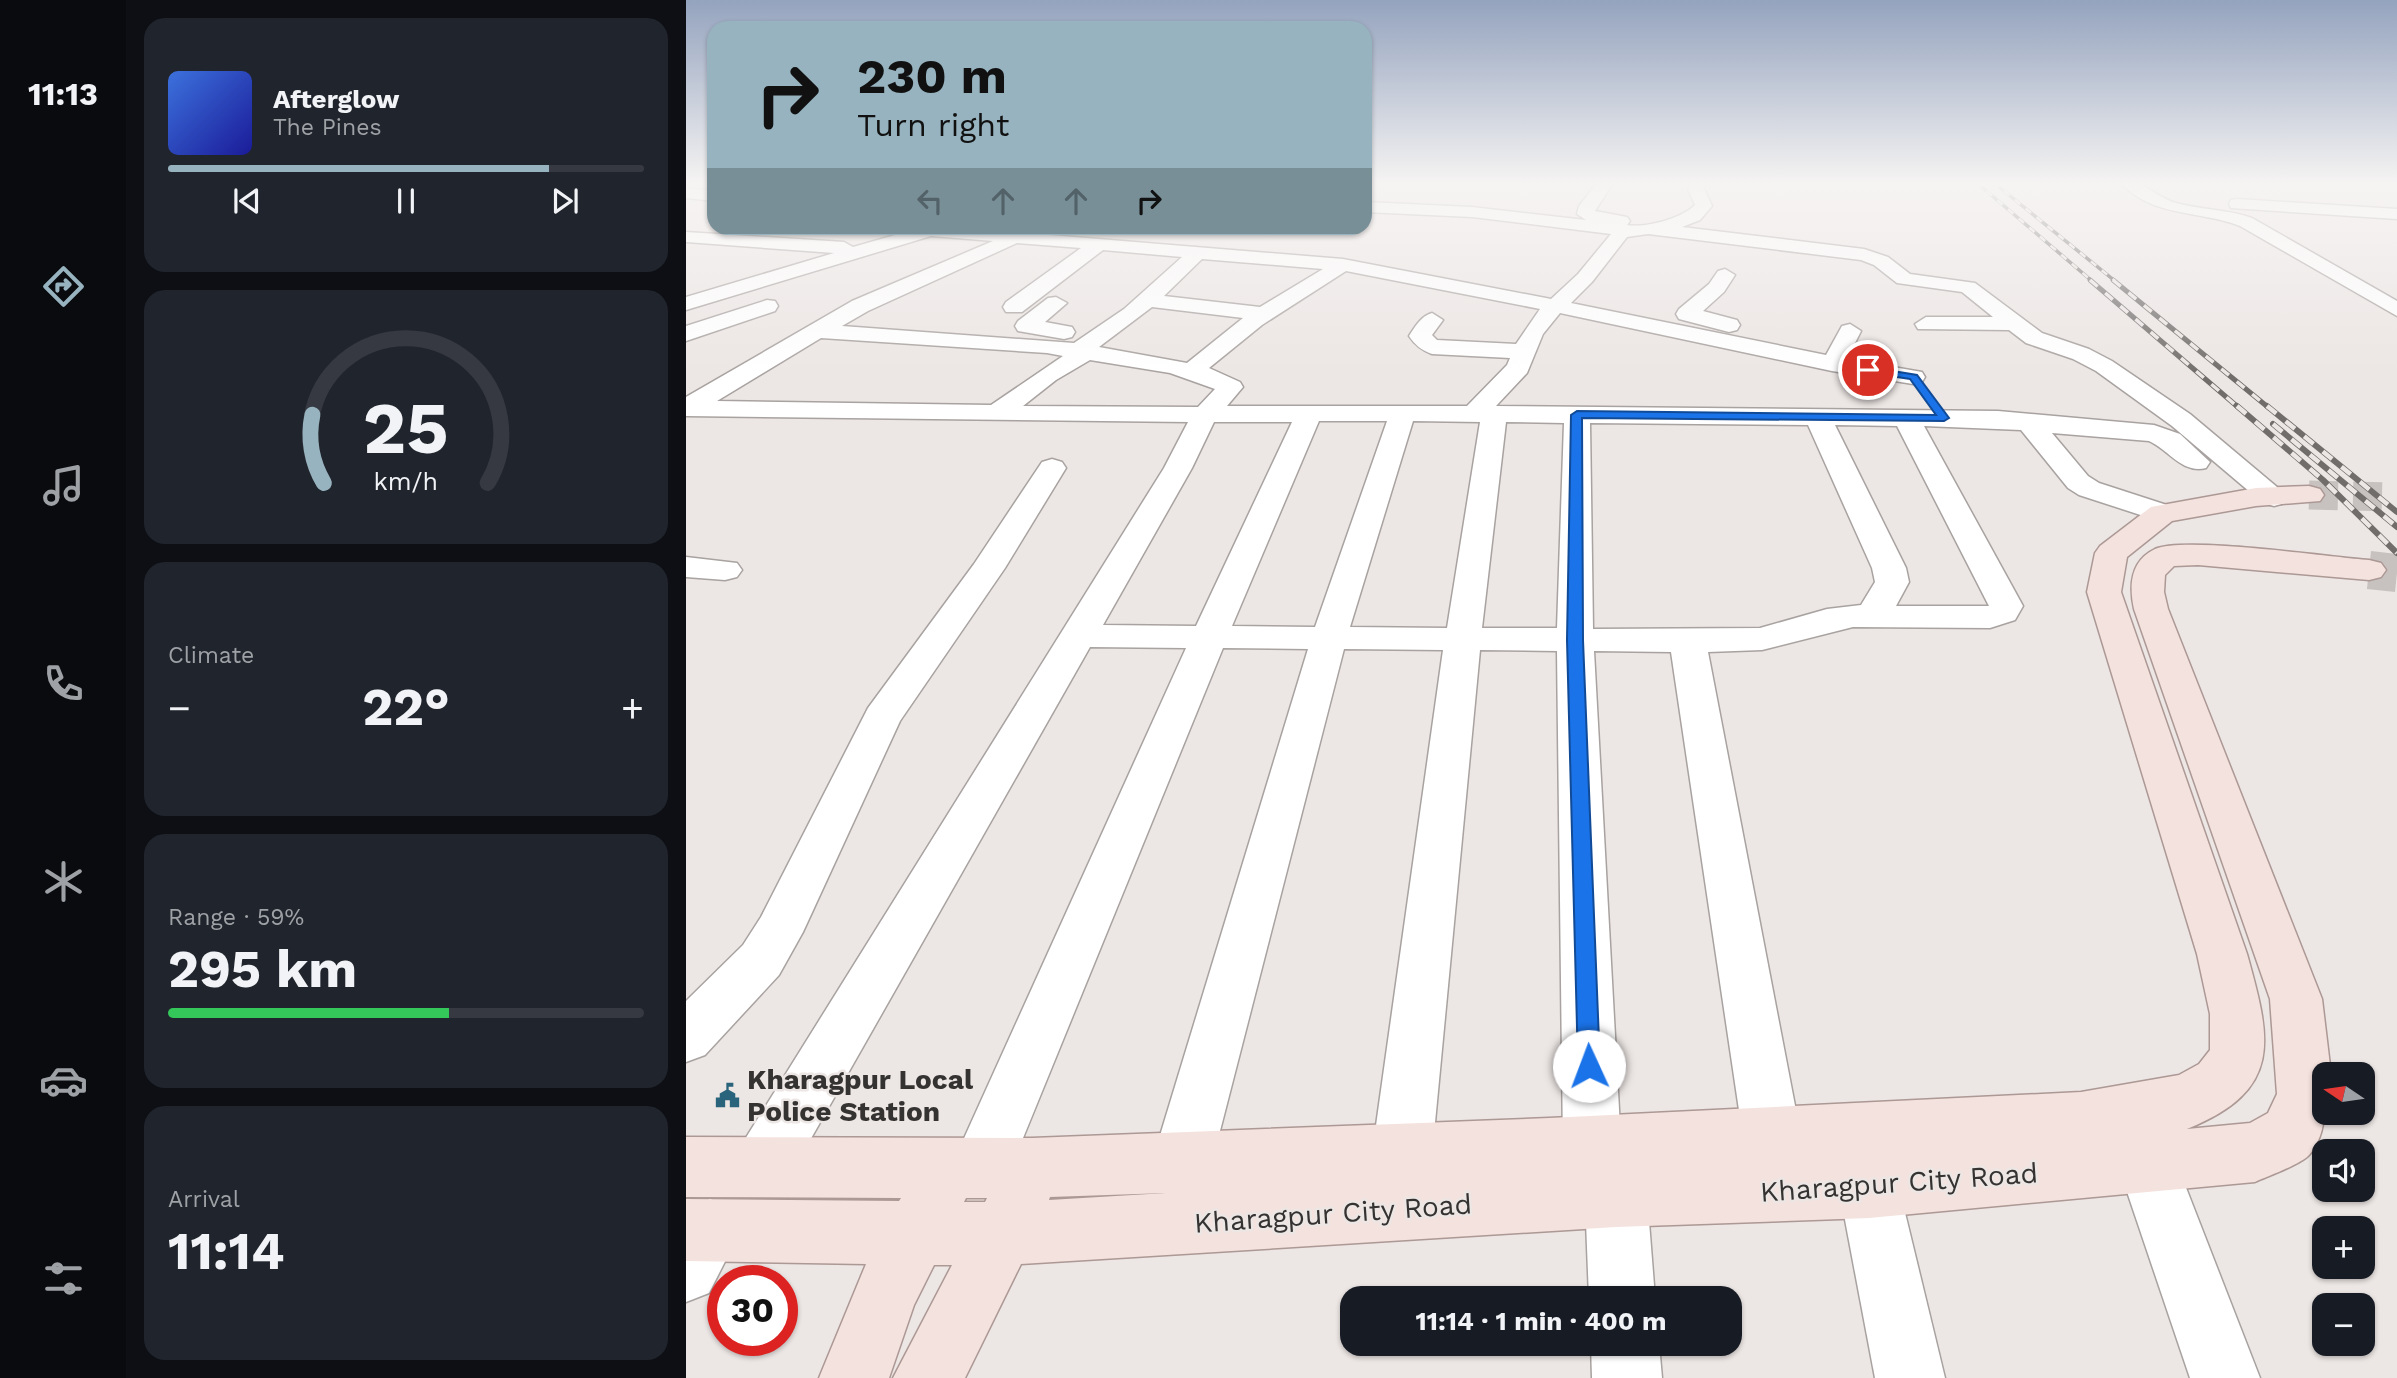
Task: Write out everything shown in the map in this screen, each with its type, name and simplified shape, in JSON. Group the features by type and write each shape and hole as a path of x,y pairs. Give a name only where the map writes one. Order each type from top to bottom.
{"main road":[{"path":"2153,534 2240,500 2309,495"},
{"name":"Kharagpur City Road","path":"2153,534 2167,556 2199,555 2369,570"},
{"name":"Kharagpur City Road","path":"694,1243 916,1233 1003,1234 1604,1171 1772,1137 2081,1120 2186,1101 2219,1083 2237,1058 2237,1014 2222,954 2104,592 2111,553 2153,534"},
{"name":"Kharagpur City Road","path":"686,1167 988,1166 1402,1154 1604,1171 1869,1188 2148,1165 2255,1152 2289,1134 2305,1094 2296,999 2151,609 2147,592 2153,534"},
{"path":"854,1378 886,1293 916,1233 988,1166"},
{"path":"928,1378 1003,1234 988,1166"}],"street":[{"path":"819,246 872,250"},
{"path":"686,304 883,246"},
{"path":"686,408 813,331 995,246"},
{"path":"1014,308 1097,246"},
{"path":"1101,246 1343,265 1556,305 1832,364 1913,377"},
{"path":"1402,1154 1463,639 1484,414 1518,368 1532,334 1556,305 1585,278 1610,246"},
{"path":"1789,246 1873,257 1904,279 1968,287 2034,338 2081,354 2115,373 2180,420 2274,497"},
{"path":"2290,246 2397,310"},
{"path":"998,412 1147,300 1197,253"},
{"path":"963,260 1000,263"},
{"path":"1191,371 1262,314 1343,265"},
{"path":"1040,267 1067,269"},
{"path":"732,270 783,276"},
{"path":"1720,341 1729,325 1690,316 1687,312 1717,288 1725,275"},
{"path":"686,335 789,298"},
{"path":"1147,300 1262,314"},
{"path":"763,1165 1178,468 1205,414 1231,387 1218,379 1191,371 1142,361 1028,328 1029,323 1056,303"},
{"path":"1432,320 1420,336 1433,347 1526,351"},
{"path":"1926,324 2014,323"},
{"path":"813,331 1089,346"},
{"path":"1832,364 1847,342 1850,331"},
{"path":"686,335 783,348"},
{"path":"1900,354 1913,377 1944,418"},
{"path":"1066,414 1142,361"},
{"path":"686,408 1066,414 1484,414 1998,419 2029,424 2129,430 2164,437 2240,500"},
{"path":"988,1166 1209,637 1309,414"},
{"path":"1182,1162 1329,638 1402,414"},
{"path":"1577,415 1575,640 1604,1171 1620,1286"},
{"path":"1818,417 1889,568 1892,582 1873,616"},
{"path":"1077,636 1688,641 1762,639 1827,620 1873,616 1990,617 2003,613 2006,606 1906,418"},
{"path":"2029,424 2078,482 2153,534"},
{"path":"686,1037 761,960 778,932 882,718 988,568 1052,468"},
{"path":"686,567 725,570"},
{"path":"1688,641 1772,1137"},
{"path":"2148,1165 2225,1378"},
{"path":"1869,1188 1910,1378"},
{"path":"1626,1356 1627,1378"}],"tunnel":[{"path":"2309,495 2397,497"},
{"path":"2369,570 2397,573"}],"railway":[{"path":"2051,246 2092,281"},
{"path":"2072,246 2115,281"},
{"path":"2090,280 2239,408"},
{"path":"2113,280 2269,408"},
{"path":"2237,406 2323,480 2397,553"},
{"path":"2267,406 2397,512"},
{"path":"2273,424 2397,527"}],"place":[{"name":"Kharagpur Local Police Station","path":"727,1095"}],"route":[{"path":"1589,1066 1575,640 1577,415 1944,418 1913,377 1868,370"}]}
